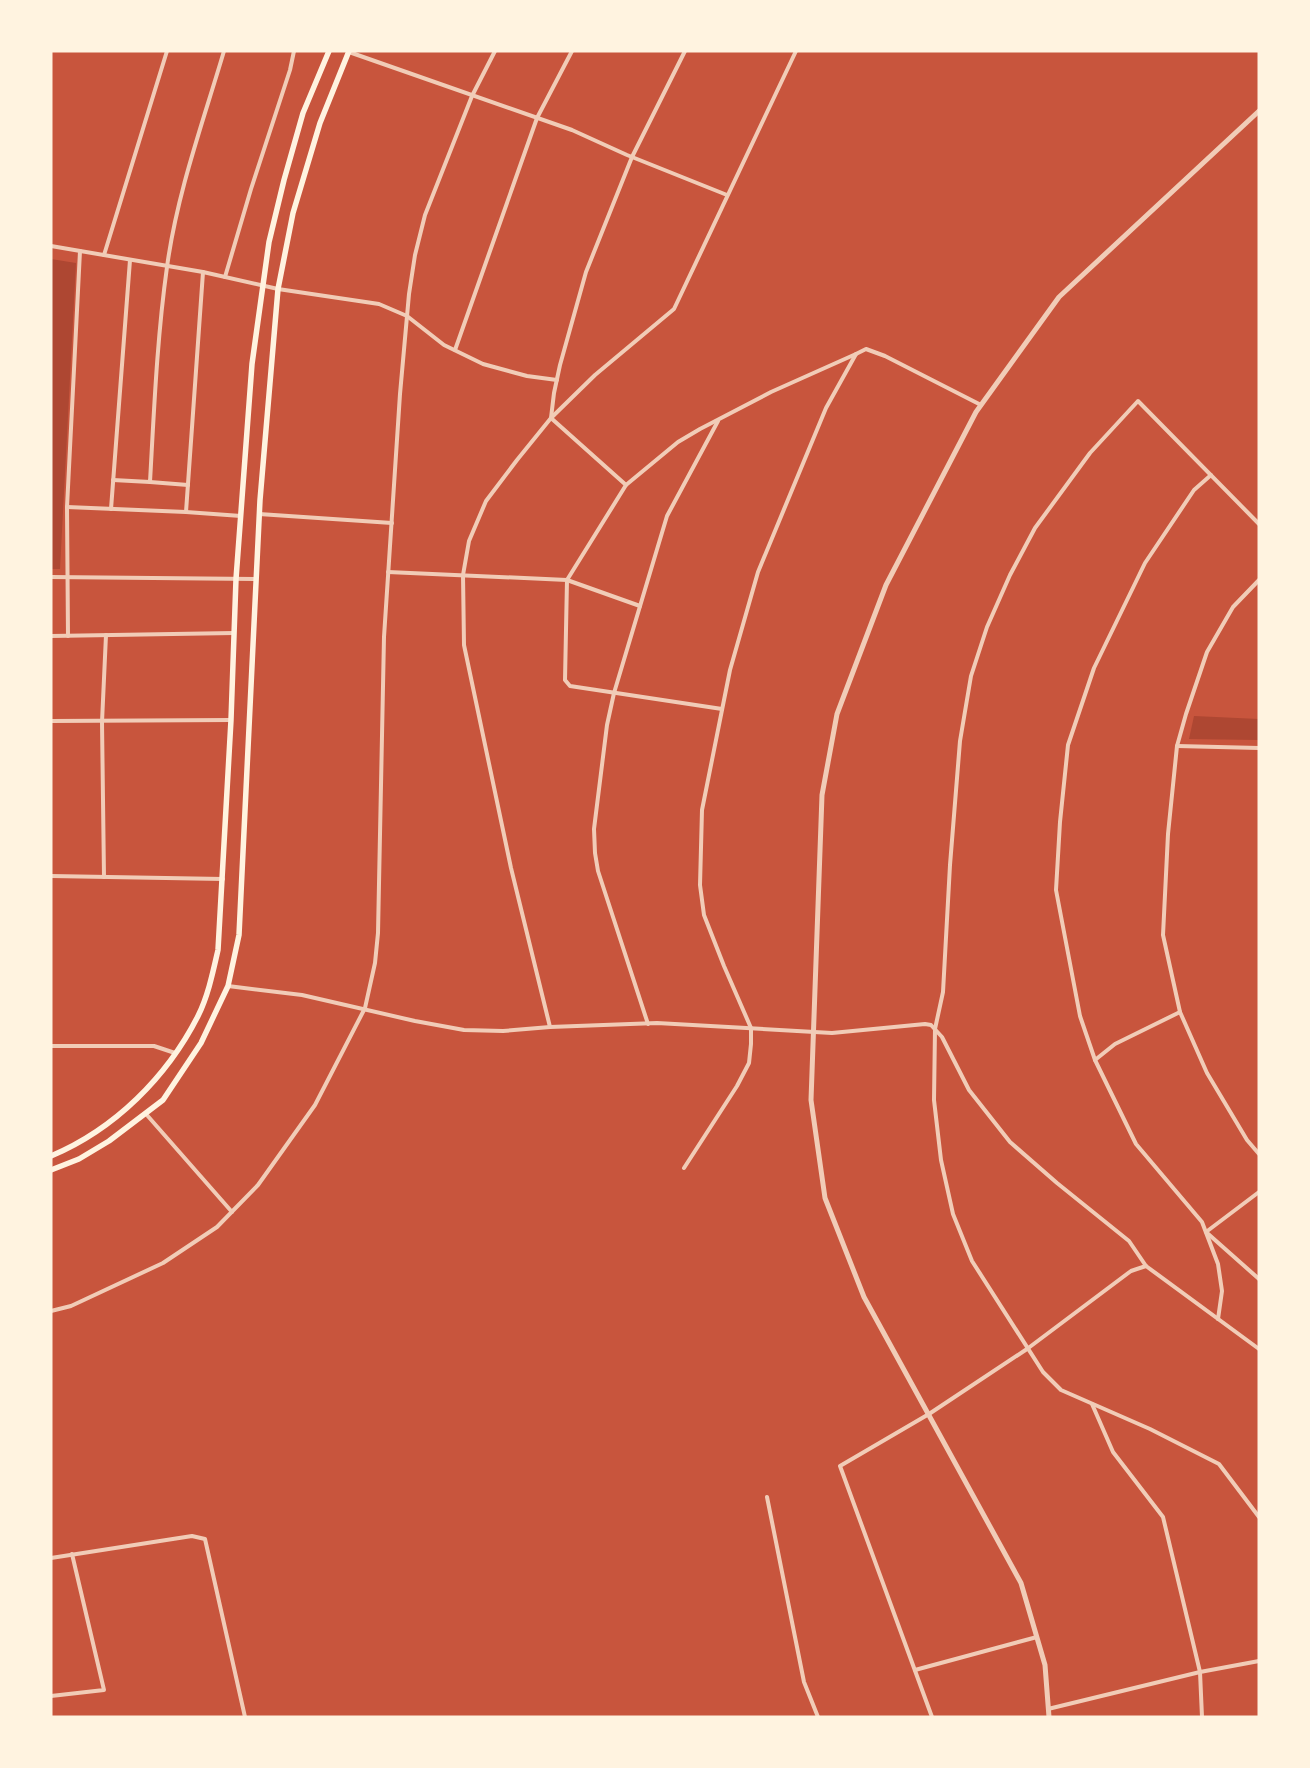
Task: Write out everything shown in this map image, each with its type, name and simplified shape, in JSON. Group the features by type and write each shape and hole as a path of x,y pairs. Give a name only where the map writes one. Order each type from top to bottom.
{"main road":[{"path":"51,1156 106,1126 141,1096 176,1053 198,1015 212,977 218,950 223,879 236,579 252,364 269,242 284,180 304,113 329,51"},
{"path":"51,1170 79,1159 102,1146 163,1100 201,1043 228,986 239,935 255,579 278,289 293,213 320,123 349,51"}],"street":[{"path":"104,255 167,51"},
{"path":"150,482 156,383 167,266 182,190 224,51"},
{"path":"225,277 244,217 246,204 249,200 290,70 294,51"},
{"path":"349,51 572,130 632,157 727,195"},
{"path":"51,1311 71,1306 163,1263 217,1227 258,1185 315,1105 365,1008 375,963 378,933 384,637 400,394 415,255 424,216 472,96 495,51"},
{"path":"455,350 537,118 572,51"},
{"path":"551,418 557,380 586,272 632,157 685,51"},
{"path":"550,1026 511,868 464,645 463,575 469,541 486,501 551,418 594,375 674,309 796,51"},
{"path":"1049,1717 1045,1665 1022,1583 864,1297 825,1198 811,1100 822,795 837,714 886,585 981,405 1059,297 1259,111"},
{"path":"51,246 203,272 278,289 379,304 407,316 444,345 483,364 527,376 557,380"},
{"path":"68,636 67,507 80,251"},
{"path":"111,509 130,260"},
{"path":"186,512 203,272"},
{"path":"722,710 570,686 566,680 567,580 626,484 678,442 771,392 866,349 884,356 981,405"},
{"path":"684,1168 737,1086 749,1063 752,1044 751,1028 704,915 700,885 702,810 730,670 758,572 826,408 856,354"},
{"path":"1259,524 1138,401 1090,453 1036,528 1010,575 987,627 971,676 960,741 950,865 944,992 935,1029 934,1100 942,1160 953,1214 972,1261 1043,1372 1061,1390 1150,1429 1219,1464 1259,1517"},
{"path":"551,418 626,484"},
{"path":"648,1024 598,871 594,853 595,819 607,725 614,692 666,516 718,421"},
{"path":"1211,475 1194,490 1145,563 1094,668 1068,744 1060,822 1056,890 1080,1016 1095,1060 1136,1144 1202,1222 1218,1264 1222,1291 1218,1319"},
{"path":"113,480 188,485"},
{"path":"67,507 240,516"},
{"path":"259,514 392,523"},
{"path":"388,572 567,580 640,606"},
{"path":"51,577 255,579"},
{"path":"1259,580 1233,607 1207,652 1186,714 1178,746 1168,834 1162,935 1180,1012 1207,1073 1247,1140 1259,1154"},
{"path":"51,636 234,633"},
{"path":"104,877 102,722 106,635"},
{"path":"51,721 231,720"},
{"path":"1178,746 1259,748"},
{"path":"51,876 223,879"},
{"path":"228,986 302,995 415,1021 464,1030 502,1031 550,1026 648,1024 832,1033 925,1024 935,1029 948,1046 969,1090 1010,1142 1129,1241 1146,1266 1259,1349"},
{"path":"1095,1060 1115,1044 1180,1012"},
{"path":"51,1046 154,1046 176,1053"},
{"path":"146,1114 232,1212"},
{"path":"1206,1232 1259,1192"},
{"path":"1206,1232 1259,1279"},
{"path":"932,1717 840,1466 929,1414 1027,1349 1131,1271 1146,1266"},
{"path":"1092,1404 1113,1452 1162,1517 1200,1672 1202,1717"},
{"path":"767,1497 804,1682 818,1717"},
{"path":"51,1558 192,1536 205,1538 245,1717"},
{"path":"51,1696 104,1690 72,1554"},
{"path":"915,1670 1037,1637"},
{"path":"1048,1709 1200,1672 1259,1661"}],"shaded area":[{"path":"51,259 76,263 60,569 51,569"},
{"path":"1194,716 1259,719 1259,740 1189,739"}]}
